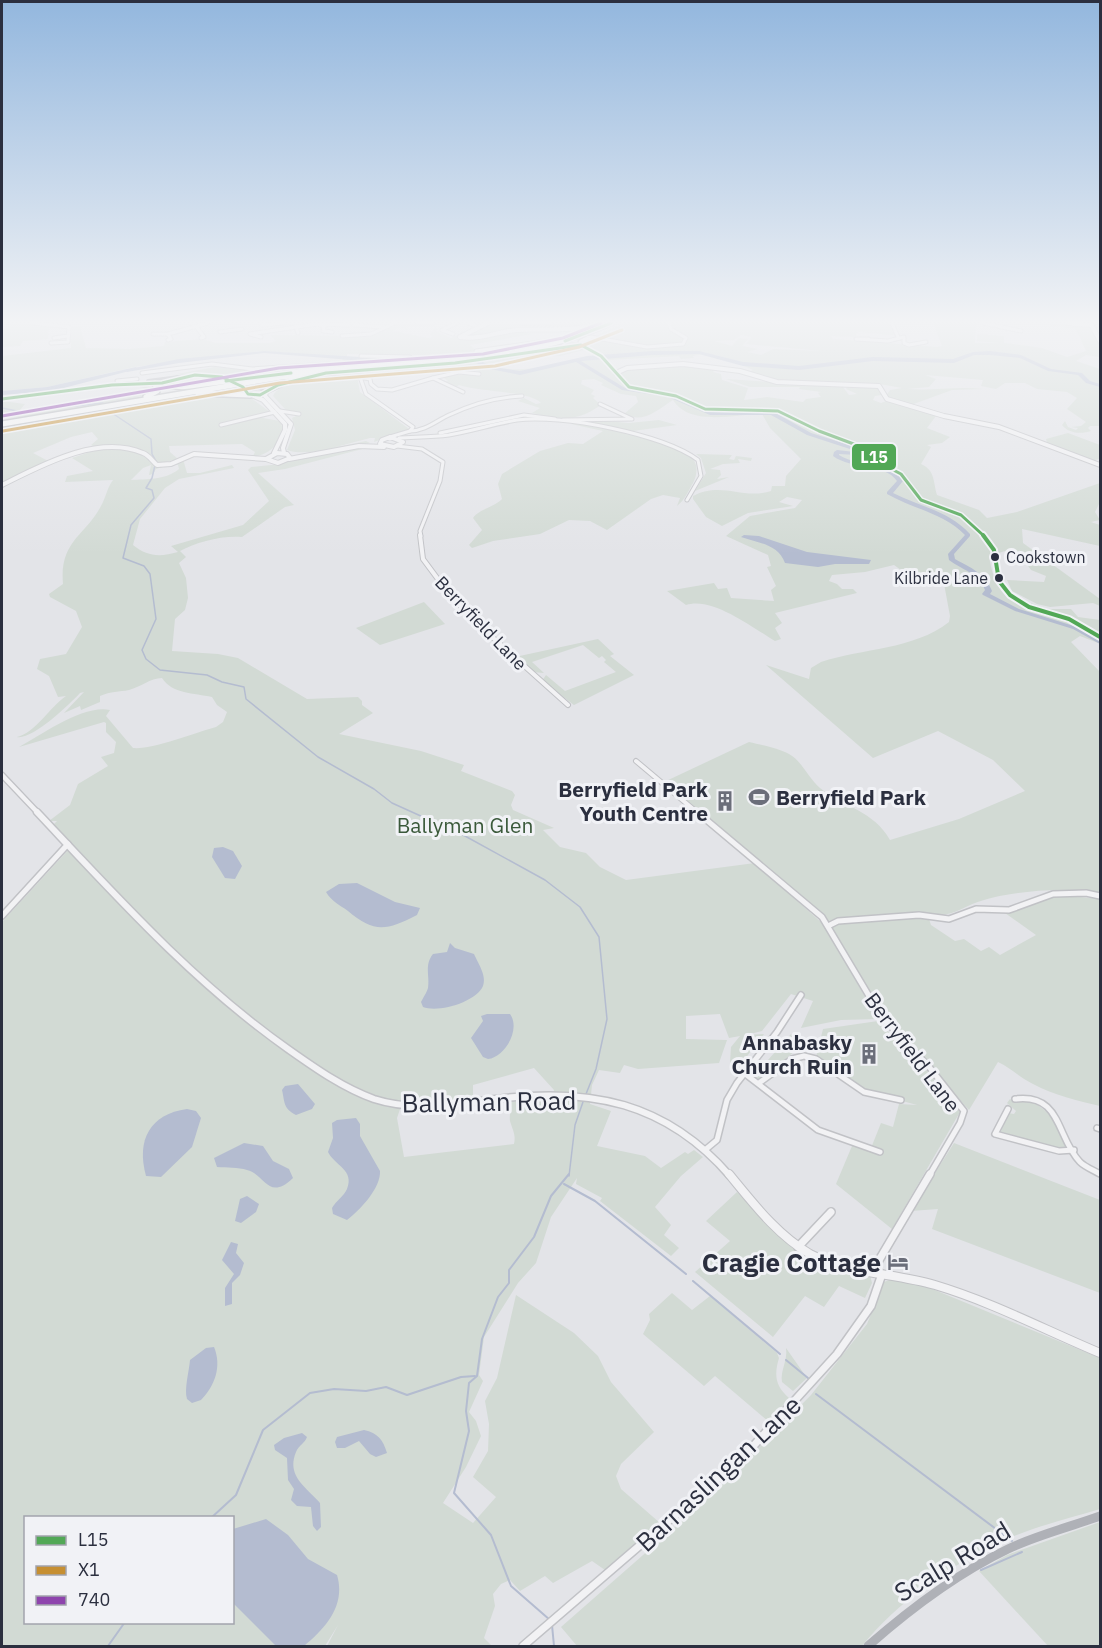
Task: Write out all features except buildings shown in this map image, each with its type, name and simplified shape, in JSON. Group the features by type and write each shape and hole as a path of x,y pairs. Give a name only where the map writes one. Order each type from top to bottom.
{"highway":[{"path":"2,422 139,400"}],"main road":[{"path":"683,400 699,408 722,411 758,408 778,411 819,430 867,448 878,462 901,474 921,500 961,515 982,533 994,550 999,581 1010,595 1029,607 1069,619 1101,637"},
{"name":"Scalp Road","path":"868,1647 901,1617 973,1568 1010,1548 1101,1516"}],"street":[{"path":"263,400 288,419 291,430 283,448 287,456"},
{"path":"266,458 274,453 285,430 282,419 268,400"},
{"path":"369,445 397,446 399,439 413,427 376,400"},
{"path":"410,431 427,429 440,419 495,400"},
{"path":"890,400 944,416 999,428 1101,465"},
{"path":"440,433 527,417 561,420 632,419 600,404"},
{"path":"221,425 278,412 299,414"},
{"path":"288,419 304,413"},
{"path":"264,417 282,419"},
{"path":"274,453 287,456 302,455 369,445 390,438 447,435 527,417 636,433 687,452 698,460 700,476 687,500"},
{"name":"Berryfield Lane","path":"399,439 430,453 443,462 440,481 420,531 423,559 449,594 481,627 568,705"},
{"path":"380,441 384,447"},
{"name":"Berryfield Lane","path":"397,446 408,445"},
{"path":"2,485 24,473 97,447 141,452 157,465 175,463 192,454 266,458 278,463 287,456"},
{"name":"Berryfield Lane","path":"636,762 822,917 881,1016 930,1068 964,1111 960,1123 872,1272"},
{"name":"Ballyman Road","path":"2,775 179,963 272,1039 360,1095 390,1103 425,1107 527,1095 575,1096 660,1119 685,1133 705,1150 798,1247 831,1262 939,1287 1101,1353"},
{"path":"2,916 68,844"},
{"path":"828,926 838,921 919,915 950,919 976,909 1009,910 1062,893 1086,893 1101,896"},
{"path":"705,1150 717,1140 727,1100 801,995"},
{"path":"759,1083 792,1059 804,1056 816,1059 864,1092 901,1100"},
{"path":"744,1073 812,1126 844,1141 880,1152"},
{"path":"1015,1099 1024,1096 1034,1099 1053,1113 1077,1159 1101,1174"},
{"path":"1008,1109 995,1134 1059,1151 1074,1150"},
{"path":"798,1247 831,1212"},
{"name":"Barnaslingan Lane","path":"523,1647 746,1454 837,1354 871,1306 882,1274"}],"green space":[{"path":"101,400 126,400 102,406 2,419 2,401 25,404 20,410 23,412"},
{"name":"Ballyman Glen","path":"170,400 254,400 270,412 261,416 263,418 280,421 282,433 271,450 253,456 255,452 242,444 169,446 170,452 178,459 153,465 166,466 156,469 153,474 149,475 151,465 143,468 131,480 156,478 174,473 179,469 178,465 174,464 183,459 187,473 200,473 232,465 234,468 179,479 165,488 140,519 133,545 144,552 165,555 178,552 171,546 243,525 269,501 248,470 251,467 281,464 295,458 370,447 285,469 258,473 294,505 285,507 242,537 210,540 180,551 186,557 179,563 186,578 188,598 185,610 175,619 172,651 218,654 238,658 307,699 358,697 362,705 373,713 339,734 421,751 464,765 461,771 512,791 515,795 511,805 513,810 554,828 543,830 560,847 586,853 600,867 626,880 755,863 823,924 878,1019 841,1020 801,1028 813,1001 791,994 762,1031 746,1035 764,1034 738,1068 730,1063 731,1047 740,1036 729,1038 720,1014 686,1016 686,1039 727,1040 719,1063 638,1069 624,1065 620,1073 599,1070 592,1085 590,1104 611,1111 597,1146 645,1156 661,1168 685,1152 688,1154 694,1150 703,1157 681,1176 655,1207 671,1225 664,1235 679,1248 671,1256 600,1201 602,1198 576,1184 577,1178 551,1217 536,1263 518,1283 484,1337 479,1375 483,1381 469,1412 476,1421 481,1436 466,1467 443,1503 473,1523 496,1497 473,1477 488,1451 489,1424 485,1401 497,1378 516,1295 574,1333 598,1356 611,1382 654,1432 621,1464 616,1476 621,1489 660,1523 605,1570 592,1561 553,1583 545,1576 520,1591 510,1580 501,1584 493,1594 495,1606 484,1638 492,1646 327,1646 338,1625 325,1646 2,1646 2,922 72,846 52,826 57,821 49,821 70,805 78,784 108,766 101,757 114,753 116,742 106,732 104,722 19,747 63,722 100,709 110,710 106,716 133,748 161,744 216,727 223,722 227,712 217,705 212,697 177,690 162,678 158,678 129,690 104,694 100,696 100,702 81,710 80,706 64,713 84,692 80,693 41,728 24,736 17,737 24,735 36,725 66,696 58,697 49,676 37,669 40,659 66,654 82,627 76,611 50,597 49,594 63,584 63,569 69,548 95,516 113,480 65,482 67,476 93,471 72,458 99,449 91,445 98,439 92,432 71,437 33,453 52,463 22,472 2,484 2,426","holes":["534,1068 554,1090 552,1099 509,1102 514,1144 404,1157 397,1118 401,1106 473,1100 473,1085"]},
{"path":"277,400 370,400 409,429 374,442 375,438 370,438 332,448 366,441 370,443 310,452 293,452 287,450 295,430 292,418 302,413 286,410"},
{"path":"528,400 536,404 541,403 536,400 595,400 601,405 583,415 560,418 532,413 540,408 518,401"},
{"path":"637,400 788,400 803,402 805,400 873,400 881,403 889,400 936,416 927,428 950,437 942,443 927,445 931,447 921,464 929,469 937,495 979,510 987,518 1017,512 1100,483 1100,502 1095,512 1100,520 1091,522 1100,525 1100,546 1022,529 1023,543 1100,599 1100,606 1093,603 1050,607 1037,604 1012,591 1007,580 1044,582 1046,576 1031,570 1021,556 1005,551 989,556 999,587 1015,603 1072,623 1100,640 1098,643 1080,636 1071,642 1100,672 1100,894 1074,890 1026,892 984,900 950,914 927,913 828,921 664,782 749,742 769,747 794,757 820,788 876,822 890,840 959,819 1025,791 993,760 938,731 873,758 766,665 809,679 811,668 821,662 904,643 935,631 949,622 950,616 942,573 921,580 894,565 865,572 832,575 829,581 842,589 853,589 857,593 775,613 782,623 775,628 781,639 775,641 720,609 696,603 686,605 667,591 714,583 718,589 727,588 731,598 774,601 771,590 776,586 767,567 771,566 768,555 726,536 750,516 795,508 802,500 787,497 779,502 793,506 748,513 722,526 706,517 693,496 713,490 751,493 771,491 772,486 785,486 786,476 801,459 770,428 762,414 702,416 690,414 673,400 643,417 637,418 624,414 638,402"},
{"path":"897,400 925,400 911,405"},
{"path":"1075,400 1100,400 1100,426 1090,426 1088,428 1091,431 1084,433 1068,430 1062,425 1065,421 1068,427 1076,430 1078,428 1071,427 1081,426 1086,422 1067,409"},
{"path":"572,418 629,423 659,420 677,425 633,431 571,421"},
{"path":"571,424 599,427 651,438 681,450 695,463 696,473 693,483 677,506 680,498 663,495 651,499 607,530 590,521 569,520 540,534 493,541 472,548 469,545 482,530 473,518 502,499 498,484 502,474 540,451 568,443 583,444 603,431"},
{"path":"1068,433 1100,445 1100,459 1095,460 1100,464 1044,444 1047,443 1046,439"},
{"path":"696,454 732,455 729,459 734,460 736,456 752,458 751,461 738,459 740,463 723,464 710,469 720,470 721,475 717,479 729,477 695,491 706,473 701,458"},
{"path":"1025,601 1048,609 1071,609 1078,617 1100,620 1100,635 1027,604"},
{"path":"424,602 445,624 380,645 356,628"},
{"path":"598,639 614,654 610,656 634,675 574,705 542,681 546,675 565,691 616,672 604,662 606,660 602,656 599,658 583,645 532,662 544,673 532,672 515,657"},
{"path":"1061,895 1100,899 1100,1106 1041,1088 998,1062 969,1110 883,1013 832,930 833,926 838,923 928,916 931,925 955,941 964,939 981,951 989,947 1000,955 1036,935 1005,913"},
{"path":"878,1021 928,1072 960,1112 892,1229 836,1184 852,1146 871,1148 881,1123 893,1127 899,1104 917,1105 866,1091 816,1057 823,1029"},
{"path":"791,1034 796,1050 761,1080 753,1077"},
{"path":"1010,1099 1015,1102 1025,1099 1047,1112 1068,1147 1059,1149 1000,1134 1008,1113 1014,1114 1016,1111 1007,1103"},
{"path":"954,1143 1100,1200 1100,1293 932,1229 938,1209 911,1211"},
{"path":"737,1192 795,1249 870,1275 872,1283 865,1298 839,1286 824,1307 805,1296 773,1337 695,1272 730,1241 706,1221"},
{"path":"892,1279 925,1286 1100,1358 1100,1509 1009,1538 969,1558 910,1599 892,1614 862,1646 577,1646 561,1627 716,1491 811,1395 867,1324 884,1282"},
{"path":"672,1293 692,1310 710,1296 777,1353 779,1358 776,1370 778,1385 789,1398 769,1422 715,1376 704,1386 643,1334 650,1320 649,1314"},
{"path":"786,1348 807,1378 793,1391 782,1382"},
{"path":"1100,1522 1100,1646 1048,1646 979,1571 1007,1555"}],"water":[{"path":"744,535 759,536 807,552 871,560 869,564 835,564 818,567 785,563 778,552 761,543 741,537"},
{"path":"223,847 233,851 242,866 235,879 225,878 212,857 214,848"},
{"path":"357,883 395,902 420,908 417,915 388,927 373,926 336,903 326,892 339,884"},
{"path":"450,943 455,948 474,954 483,974 483,986 473,997 456,1005 438,1008 423,1007 421,1002 428,988 430,958 433,954 447,952"},
{"path":"510,1014 514,1027 510,1041 505,1048 488,1059 483,1057 471,1038 483,1021 481,1016"},
{"path":"298,1084 315,1104 312,1109 296,1115 284,1102 282,1090 285,1086"},
{"path":"187,1109 196,1111 201,1118 192,1147 161,1177 146,1176 143,1151 149,1131 164,1117"},
{"path":"356,1118 360,1124 360,1136 380,1171 373,1191 358,1211 347,1220 333,1214 332,1208 347,1189 348,1177 328,1152 333,1138 332,1123 337,1120"},
{"path":"244,1143 263,1146 273,1161 289,1169 293,1178 285,1185 272,1187 253,1172 217,1167 214,1158"},
{"path":"247,1196 259,1204 256,1212 241,1223 235,1221 240,1199"},
{"path":"231,1242 238,1244 236,1253 244,1263 240,1275 232,1283 232,1304 225,1306 225,1288 234,1274 222,1260"},
{"path":"214,1347 217,1361 216,1375 201,1400 192,1403 186,1395 190,1360 206,1348"},
{"path":"364,1430 379,1438 387,1453 376,1457 370,1454 359,1441 345,1448 337,1448 335,1442 337,1437"},
{"path":"302,1433 307,1437 296,1452 294,1468 299,1480 320,1503 321,1527 317,1531 313,1526 311,1507 297,1506 291,1500 294,1489 288,1480 287,1458 275,1450 274,1445 284,1438"},
{"path":"266,1519 288,1535 308,1559 337,1575 339,1596 332,1615 320,1632 304,1646 276,1646 234,1604 234,1529"}],"waterway":[{"name":"Cookstown","path":"678,400 710,413 772,413 809,434 860,450 856,454 837,452 836,456 844,461 890,471 900,481 889,493 951,520 968,535 951,554 952,560 974,572 983,580 989,591 985,594 1017,610 1075,628 1100,642"},
{"path":"2,408 22,412 103,403"},
{"path":"109,411 151,439 152,454 156,461 152,478 146,488 152,490 154,498 131,525 123,558 144,566 150,574 156,619 142,650 146,659 160,670 207,675 222,682 244,687 246,699 318,757 374,789 392,803 465,836 545,880 580,907 599,937 607,1019 596,1069 586,1094"},
{"path":"569,1176 575,1125 584,1099"},
{"path":"550,1620 511,1586 491,1535 454,1493 469,1431 466,1411 469,1383 477,1376 482,1339 498,1297 509,1283 509,1270 534,1237 551,1196 569,1174"},
{"path":"564,1184 595,1201 686,1274"},
{"path":"693,1281 780,1354"},
{"path":"786,1360 808,1378"},
{"path":"213,1516 236,1495 263,1430 310,1393 334,1389 366,1391 386,1387 407,1395 461,1377 475,1376"},
{"path":"816,1394 1012,1541"},
{"path":"981,1570 1022,1552"},
{"path":"108,1646 124,1624"},
{"path":"552,1625 554,1646"}],"transit line":[{"name":"740","path":"2,416 97,400"},
{"name":"X1","path":"3,431 179,400"},
{"name":"L15","path":"685,400 705,409 778,411 819,431 867,449 878,462 901,474 921,500 961,515 982,533 994,550 999,581 1010,595 1029,607 1069,619 1100,637"}],"place":[{"name":"Cookstown","path":"995,557"},
{"name":"Kilbride Lane","path":"999,578"},
{"name":"Berryfield Park","path":"759,797"},
{"name":"Berryfield Park Youth Centre","path":"725,801"},
{"name":"Annabasky Church Ruin","path":"869,1054"},
{"name":"Cragie Cottage","path":"898,1262"}]}
